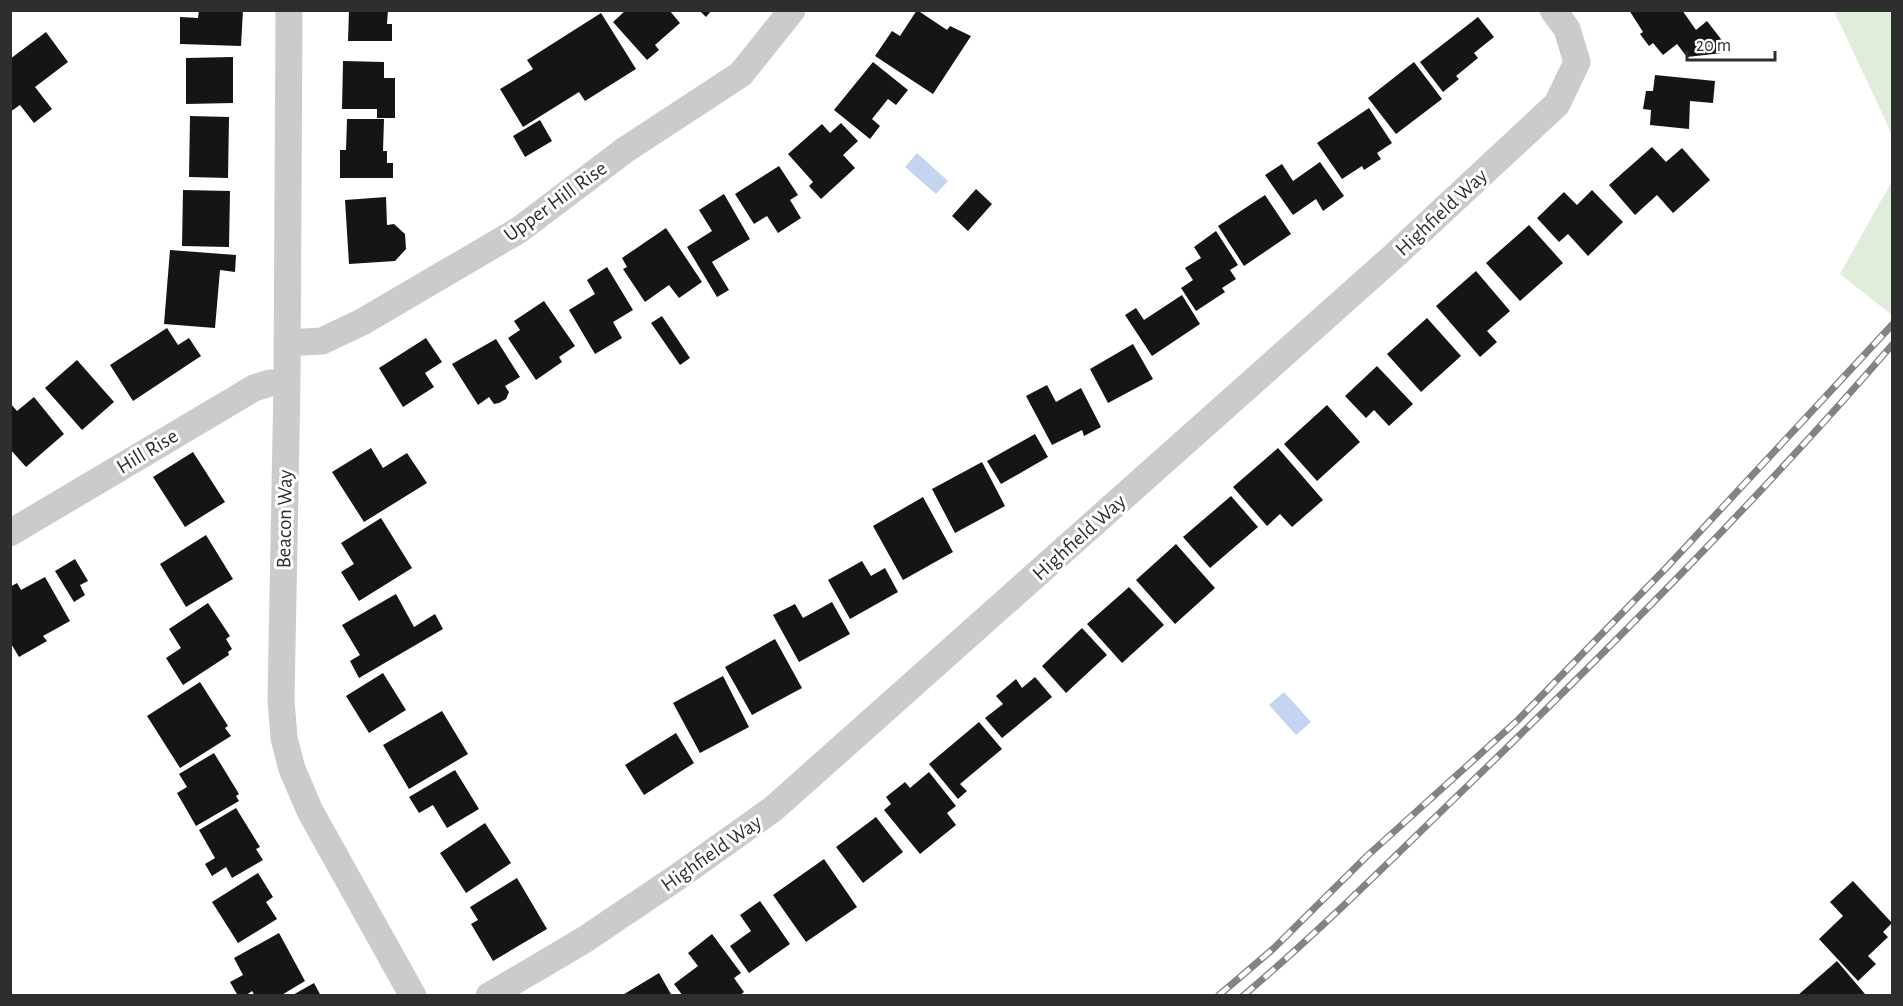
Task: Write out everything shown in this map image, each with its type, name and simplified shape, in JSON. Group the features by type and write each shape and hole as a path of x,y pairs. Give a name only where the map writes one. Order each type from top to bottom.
{"street":[{"name":"Beacon Way","path":"289,10 287,383 281,700 284,738 292,769 310,811 413,996"},
{"name":"Upper Hill Rise","path":"287,343 322,341 345,331 519,231 625,150 741,74 792,10"},
{"name":"Highfield Way","path":"489,996 584,940 773,809 1404,247 1557,104 1577,62 1567,29 1553,10"},
{"name":"Hill Rise","path":"10,532 254,388 270,383 287,383"}],"green space":[{"path":"1834,11 1892,11 1892,136 1888,126"},
{"path":"1892,181 1892,315 1840,274"}],"water":[{"path":"917,153 948,181 936,194 905,167"},
{"path":"1284,692 1311,722 1296,735 1269,705"}],"building":[{"path":"199,10 243,10 241,46 180,44 180,17 198,18"},
{"path":"349,10 388,10 387,24 392,24 392,41 348,41"},
{"path":"626,10 669,10 680,23 655,45 659,50 647,60 613,22"},
{"path":"699,10 712,10 706,17"},
{"path":"917,10 947,30 950,26 971,36 933,94 875,56 892,31 900,36"},
{"path":"1629,10 1682,10 1696,30 1707,21 1731,52 1687,57 1677,44 1663,55 1653,43 1649,46 1640,34 1643,32"},
{"path":"601,13 636,69 585,101 579,92 523,127 500,89 533,69 527,60"},
{"path":"1478,17 1494,37 1474,53 1478,58 1456,76 1459,79 1443,92 1420,62"},
{"path":"46,32 68,62 35,87 52,109 34,123 20,105 10,112 10,59"},
{"path":"233,57 233,103 186,104 186,58"},
{"path":"343,61 384,62 384,78 395,78 395,118 377,118 377,109 342,109"},
{"path":"873,62 908,90 896,105 888,99 872,119 880,126 870,139 834,110"},
{"path":"1414,62 1442,99 1396,134 1368,98"},
{"path":"1655,75 1715,81 1713,103 1690,101 1689,129 1650,125 1651,110 1643,109 1646,91 1653,91"},
{"path":"1369,108 1392,143 1377,153 1381,159 1364,170 1362,166 1342,179 1317,143"},
{"path":"190,116 229,117 228,178 189,177"},
{"path":"347,119 384,119 383,151 387,151 387,163 393,163 393,178 340,178 340,150 346,150"},
{"path":"540,120 552,141 525,157 513,136"},
{"path":"841,123 858,141 843,155 855,168 821,199 809,186 813,182 788,154 822,124 830,133"},
{"path":"1652,147 1666,162 1682,148 1710,180 1673,213 1657,195 1635,215 1609,185"},
{"path":"1320,162 1344,196 1323,211 1316,199 1293,215 1265,175 1282,164 1293,181"},
{"path":"779,166 798,195 790,200 801,218 778,233 767,216 754,224 735,194"},
{"path":"976,189 992,204 968,231 952,216"},
{"path":"183,190 230,191 229,247 182,246"},
{"path":"1592,190 1623,222 1588,256 1568,234 1559,242 1537,218 1564,192 1577,205"},
{"path":"724,194 750,239 712,262 729,290 717,297 687,247 712,231 699,210"},
{"path":"1265,195 1291,234 1244,266 1218,226"},
{"path":"386,197 387,225 394,224 405,234 406,249 395,261 349,264 345,200"},
{"path":"1529,225 1563,263 1520,301 1486,263"},
{"path":"666,228 702,282 679,298 669,285 645,302 623,269 627,267 622,258"},
{"path":"1216,231 1238,265 1230,270 1236,279 1222,288 1225,292 1196,311 1181,288 1193,280 1185,268 1201,258 1194,247"},
{"path":"170,250 236,255 235,272 220,270 215,328 164,324"},
{"path":"607,267 633,310 613,322 622,338 595,354 569,310 595,294 587,280"},
{"path":"1476,271 1510,311 1487,331 1497,342 1480,357 1436,306"},
{"path":"1182,295 1200,324 1152,356 1125,315 1136,308 1144,320"},
{"path":"544,301 575,346 559,357 562,362 536,380 508,338 520,330 514,321"},
{"path":"662,316 690,358 680,365 651,323"},
{"path":"1427,318 1461,356 1421,392 1387,354"},
{"path":"167,328 178,345 189,338 201,356 133,401 110,365"},
{"path":"426,338 442,362 425,373 434,387 403,407 379,368"},
{"path":"496,339 520,377 505,386 509,392 506,399 494,404 489,397 478,405 452,364"},
{"path":"1133,344 1153,379 1108,403 1090,369"},
{"path":"77,360 114,402 82,430 45,388"},
{"path":"1377,366 1413,404 1389,426 1374,410 1366,418 1345,396"},
{"path":"1047,385 1056,402 1081,388 1101,427 1084,436 1082,430 1052,445 1026,396"},
{"path":"34,397 64,434 26,467 10,449 10,403 17,411"},
{"path":"1327,405 1360,442 1317,481 1284,444"},
{"path":"1035,434 1048,457 1001,484 987,461"},
{"path":"371,448 383,468 407,453 427,483 364,522 332,472"},
{"path":"1278,448 1323,500 1292,527 1280,514 1267,526 1233,487"},
{"path":"193,452 225,502 185,527 153,477"},
{"path":"982,462 1005,506 955,533 932,489"},
{"path":"1231,496 1258,527 1210,568 1183,537"},
{"path":"923,497 953,552 903,580 873,526"},
{"path":"381,518 412,568 359,601 341,572 354,564 341,543"},
{"path":"206,535 233,579 186,607 160,564"},
{"path":"1176,544 1215,588 1175,624 1136,580"},
{"path":"75,559 88,581 80,585 85,595 74,602 55,571"},
{"path":"862,561 871,576 885,568 898,592 850,619 828,580"},
{"path":"45,577 70,621 43,636 47,641 19,657 10,642 10,587 17,583 21,590"},
{"path":"1129,587 1164,625 1122,663 1087,624"},
{"path":"396,594 414,627 435,614 443,629 359,678 350,661 360,655 342,625"},
{"path":"832,602 850,634 799,662 773,615 795,604 803,618"},
{"path":"208,603 230,636 226,639 232,649 228,652 229,655 183,685 166,658 181,648 169,629"},
{"path":"1082,628 1107,655 1066,693 1042,666"},
{"path":"775,639 802,688 752,715 725,667"},
{"path":"383,673 406,710 369,733 346,696"},
{"path":"723,676 749,727 700,753 673,703"},
{"path":"1035,677 1052,697 1002,738 985,718 1003,704 996,696 1016,679 1022,688"},
{"path":"200,682 228,726 225,728 231,736 180,768 147,716"},
{"path":"442,711 468,754 409,789 383,745"},
{"path":"979,722 1002,749 960,784 967,791 958,799 929,764"},
{"path":"676,733 694,763 644,795 625,765"},
{"path":"214,753 239,794 236,796 239,801 196,826 177,793 187,787 179,774"},
{"path":"455,770 479,809 447,828 433,805 419,813 409,797"},
{"path":"929,772 956,806 947,813 956,825 920,854 884,810 891,804 886,797 905,782 910,788"},
{"path":"236,808 260,847 256,849 263,860 232,878 226,867 212,876 205,864 215,858 199,830"},
{"path":"876,817 903,852 863,883 836,847"},
{"path":"485,823 511,863 466,893 440,853"},
{"path":"824,859 857,907 806,942 773,895"},
{"path":"258,873 273,897 266,902 277,919 238,943 212,902"},
{"path":"517,878 547,929 493,961 471,924 478,920 470,907"},
{"path":"1853,881 1892,923 1883,932 1888,937 1868,956 1876,964 1858,981 1819,939 1843,916 1830,902"},
{"path":"760,901 790,944 749,973 730,946 751,931 740,915"},
{"path":"279,933 305,981 280,996 255,996 252,991 245,996 238,996 230,982 243,975 234,958"},
{"path":"712,934 741,973 734,978 744,992 739,996 683,996 674,984 698,966 688,953"},
{"path":"1837,961 1865,994 1863,996 1797,996"},
{"path":"659,973 672,996 621,996"},
{"path":"314,983 321,996 291,996"}],"railway":[{"path":"1218,996 1273,949 1367,856 1518,720 1667,567 1892,325"},
{"path":"1243,996 1366,884 1694,561 1892,345"}]}
